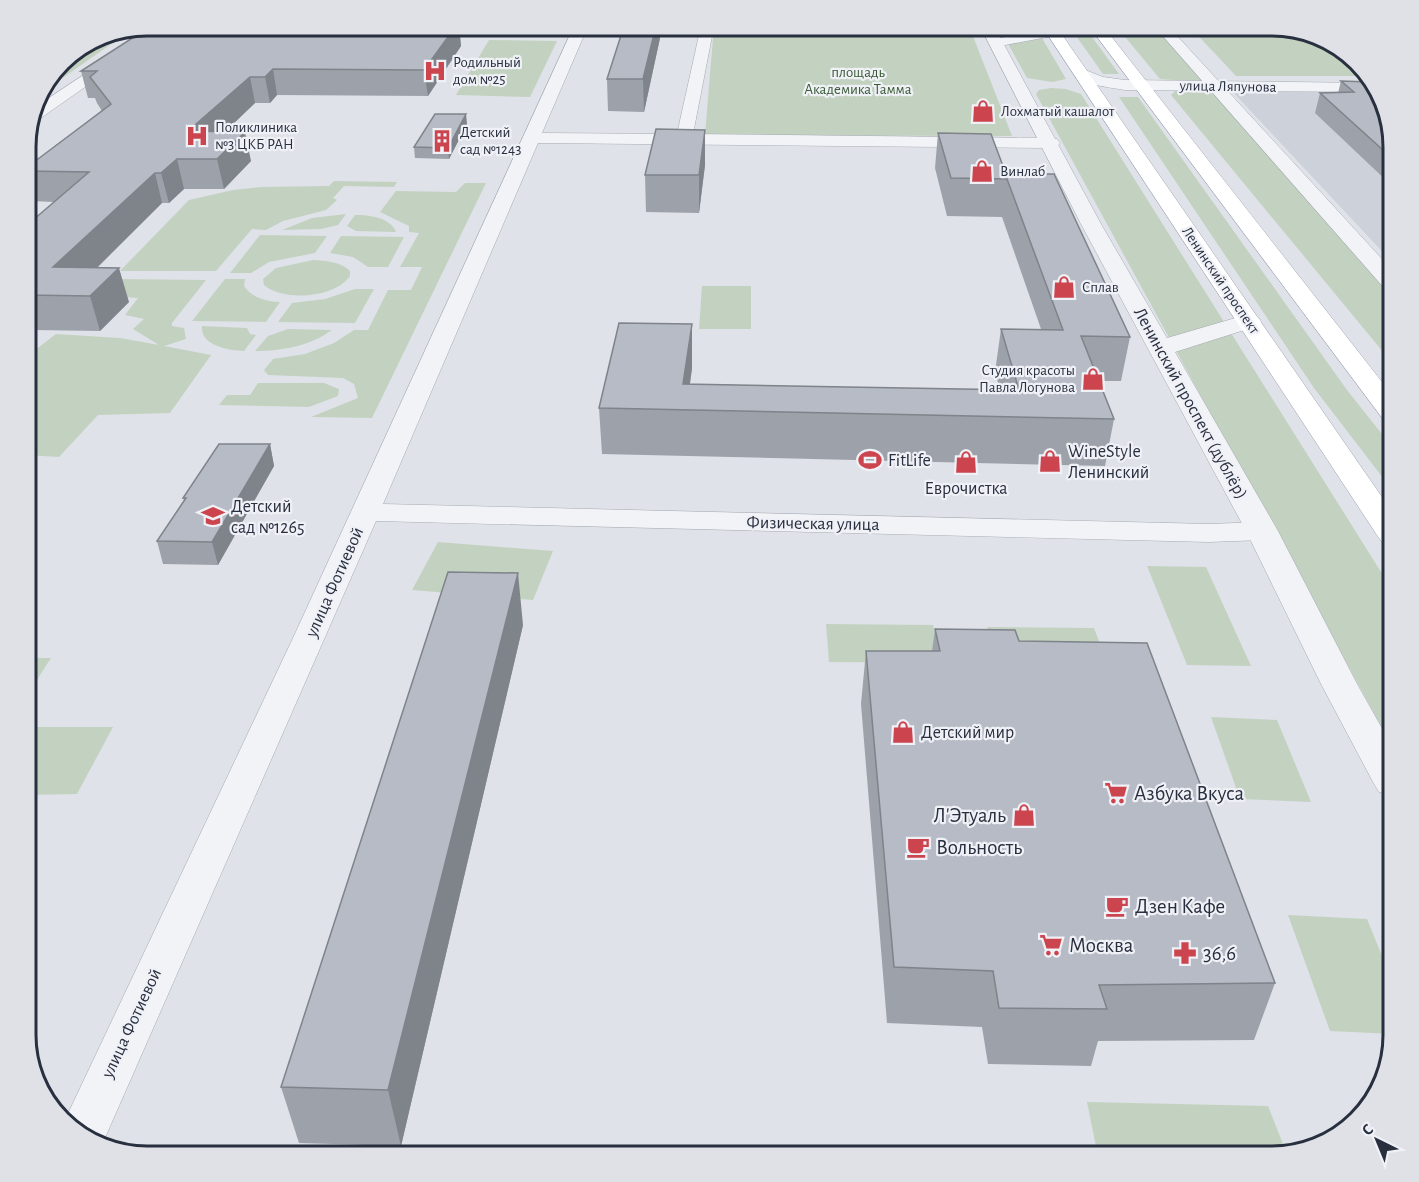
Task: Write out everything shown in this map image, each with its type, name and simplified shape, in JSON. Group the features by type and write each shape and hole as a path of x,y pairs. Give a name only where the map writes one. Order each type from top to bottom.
{"main road":[{"name":"Ленинский проспект","path":"1056,36 1383,519"},
{"path":"1104,36 1383,399"}],"street":[{"path":"43,110 150,36"},
{"name":"улица Фотиевой","path":"85,1127 365,512 577,36"},
{"path":"684,139 706,36"},
{"name":"Ленинский проспект (дублёр)","path":"992,36 1091,224 1262,531 1339,684 1383,762"},
{"path":"1170,36 1383,272"},
{"name":"улица Ляпунова","path":"1083,74 1113,84 1365,88"},
{"path":"531,138 1050,143"},
{"path":"1160,348 1248,321"},
{"name":"Физическая улица","path":"365,512 1197,532 1262,531"}],"shaded area":[{"path":"1230,89 1367,91 1377,111 1383,140 1383,252"}],"green space":[{"name":"площадь Академика Тамма","path":"713,36 973,36 1012,136 705,135"},
{"path":"1004,36 1041,36 1066,79 1052,82 1027,78"},
{"path":"1076,36 1091,36 1119,74 1103,74"},
{"path":"1124,36 1163,36 1203,80 1198,82 1160,79"},
{"path":"1198,36 1294,38 1321,47 1334,55 1357,76 1236,76"},
{"path":"489,40 557,41 530,97 456,95"},
{"path":"116,41 57,82 79,59 105,44"},
{"path":"1066,89 1081,94 1383,575 1383,730 1036,94 1039,90"},
{"path":"1176,90 1195,90 1219,95 1383,276 1383,352 1171,95"},
{"path":"1119,97 1138,97 1347,390 1383,435 1383,478 1314,388"},
{"path":"334,181 397,182 394,187 344,186 333,198 337,200 326,210 283,221 266,230 252,229 216,271 120,271 189,200 233,190 260,187 329,186"},
{"path":"465,183 486,183 372,418 311,417 358,398 354,384 343,378 268,375 264,370 273,359 305,354 334,343 354,330 368,330 388,290 411,290 422,267 400,267 419,233 409,232 409,226 380,212 396,191 456,192"},
{"path":"346,214 338,225 321,229 282,230 312,218"},
{"path":"355,215 373,216 384,220 396,232 356,231 347,226"},
{"path":"260,235 327,236 315,253 269,262 251,273 230,273"},
{"path":"341,236 404,237 388,267 368,267 353,257 330,253"},
{"path":"313,260 342,265 350,271 350,276 333,289 309,295 284,294 264,285 263,279 276,268"},
{"path":"117,279 206,280 172,323 172,326 184,328 186,339 164,346 211,355 170,413 98,415 59,457 36,456 36,349 56,334 120,338 159,345 133,329 144,319 125,315 138,298 121,297"},
{"path":"225,279 245,279 244,286 255,296 280,302 266,322 192,321"},
{"path":"702,286 751,286 751,329 699,329"},
{"path":"355,289 374,289 355,323 278,322 292,303 325,299"},
{"path":"202,326 247,328 250,334 256,335 244,351 231,349 210,342 203,333"},
{"path":"288,329 332,330 314,340 295,346 255,351 268,336"},
{"path":"258,383 324,383 339,389 338,396 309,407 219,405 227,395 250,395"},
{"path":"438,542 553,551 533,600 412,590"},
{"path":"1147,566 1206,567 1251,666 1187,665"},
{"path":"826,624 933,625 940,663 829,662"},
{"path":"987,627 1094,628 1108,665 997,664"},
{"path":"36,658 51,658 36,681"},
{"path":"1211,717 1277,720 1311,802 1240,799"},
{"path":"36,727 113,727 77,794 36,795"},
{"path":"1288,915 1367,919 1383,958 1383,1034 1330,1031"},
{"path":"1087,1102 1268,1106 1284,1145 1279,1146 1096,1146"}],"building":[{"path":"449,36 424,70 273,69 265,77 250,77 188,131 245,132 217,159 177,159 161,173 155,173 53,267 119,268 90,296 36,295 36,217 89,172 36,171 36,160 111,104 90,77 97,71 81,71 134,37"},
{"path":"621,36 654,36 643,79 607,79"},
{"path":"1341,81 1362,82 1368,92 1381,125 1383,150 1320,93 1354,92"},
{"path":"435,114 466,114 448,148 414,147"},
{"path":"656,129 705,130 699,175 645,175"},
{"path":"938,133 991,134 1006,174 1054,174 1130,337 1081,336 1114,419 599,408 619,323 692,324 683,384 1019,390 1001,329 1063,330 1007,179 951,178"},
{"path":"219,444 270,444 212,542 157,541 186,498 183,498"},
{"path":"448,572 518,573 388,1090 281,1087"},
{"name":"Москва","path":"935,629 1015,630 1019,641 1147,643 1275,983 1099,985 1107,1009 999,1008 993,971 894,967 866,651 940,651"}],"place":[{"name":"Родильный дом №25","path":"435,71"},
{"name":"Лохматый кашалот","path":"983,111"},
{"name":"Поликлиника №3 ЦКБ РАН","path":"197,136"},
{"name":"Детский сад №1243","path":"442,141"},
{"name":"Винлаб","path":"982,171"},
{"name":"Сплав","path":"1064,287"},
{"name":"Студия красоты Павла Логунова","path":"1093,379"},
{"name":"FitLife","path":"870,460"},
{"name":"WineStyle Ленинский","path":"1050,461"},
{"name":"Еврочистка","path":"966,462"},
{"name":"Детский сад №1265","path":"213,516"},
{"name":"Детский мир","path":"903,732"},
{"name":"Азбука Вкуса","path":"1116,793"},
{"name":"Л'Этуаль","path":"1024,815"},
{"name":"Вольность","path":"918,847"},
{"name":"Дзен Кафе","path":"1117,906"},
{"name":"Москва","path":"1051,945"},
{"name":"36,6","path":"1185,953"}]}
